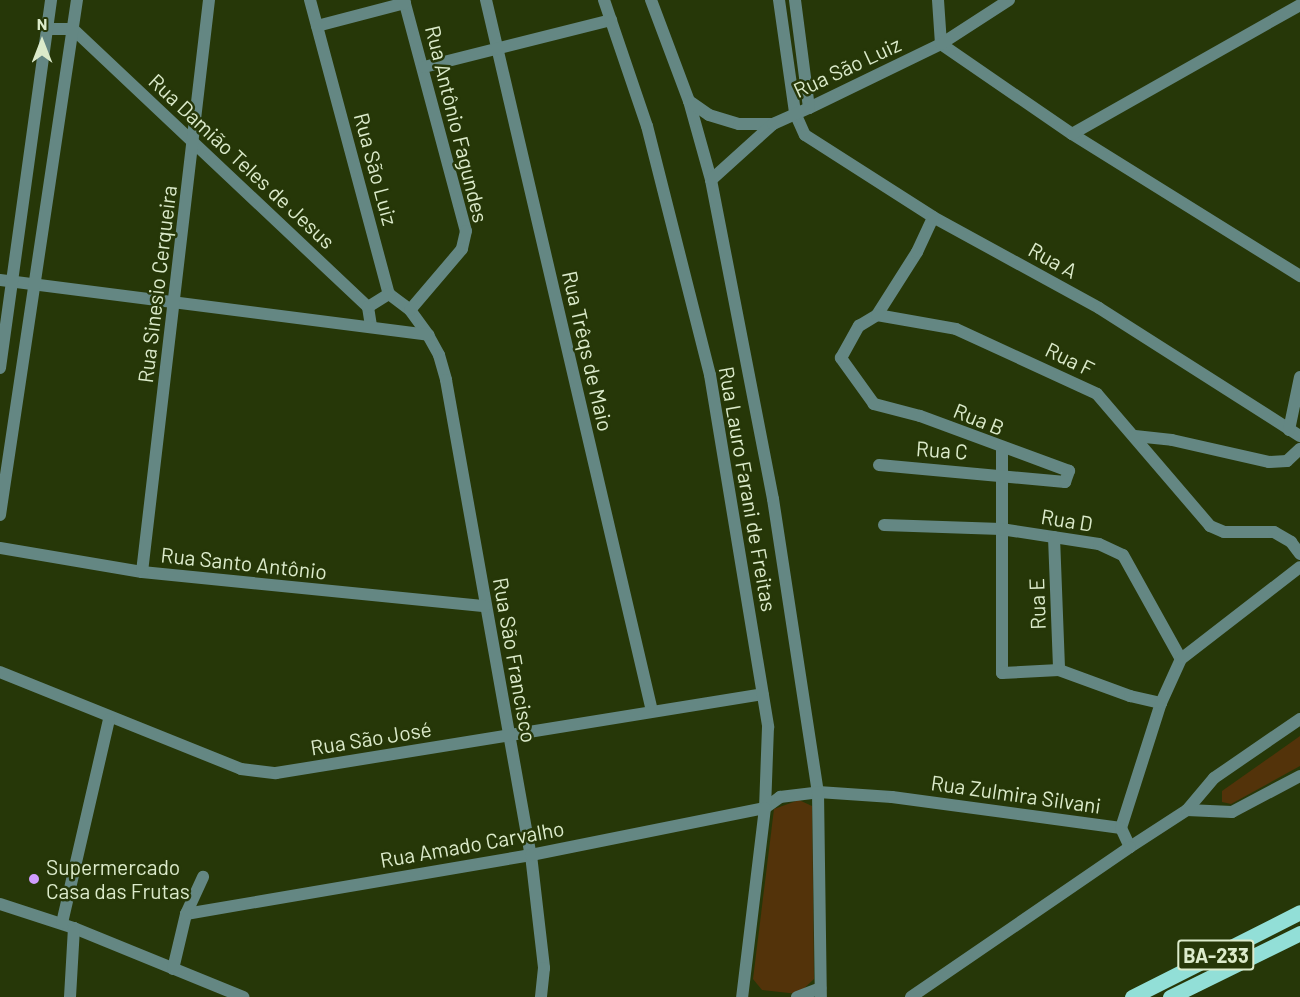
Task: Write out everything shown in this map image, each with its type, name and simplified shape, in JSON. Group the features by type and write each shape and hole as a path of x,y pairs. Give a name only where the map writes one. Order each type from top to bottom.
{"main road":[{"name":"BA-233","path":"1132,997 1300,912"},
{"name":"BA-233","path":"1172,997 1300,933"}],"street":[{"path":"0,368 6,281 51,0"},
{"path":"0,515 4,447 77,0"},
{"name":"Rua Sinesio Cerqueira","path":"142,572 209,0"},
{"name":"Rua São Luiz","path":"310,0 389,294"},
{"name":"Rua Trêqs de Maio","path":"486,0 652,711"},
{"name":"Rua Lauro Farani de Freitas","path":"604,0 660,170 710,375 768,727 765,808 744,996"},
{"name":"Rua Lauro Farani de Freitas","path":"651,0 689,101 711,180 773,499 818,792 820,993"},
{"path":"779,0 795,113"},
{"path":"795,0 808,108"},
{"path":"938,0 941,44 1072,134 1300,276"},
{"name":"Rua São Luiz","path":"711,180 773,124 941,44 1009,0"},
{"path":"317,26 405,1"},
{"name":"Rua Antônio Fagundes","path":"405,1 463,214 466,242 410,310"},
{"path":"1072,134 1300,5"},
{"path":"424,67 611,20"},
{"path":"47,29 73,29"},
{"name":"Rua Damião Teles de Jesus","path":"73,29 368,307"},
{"path":"689,101 710,115 739,124 773,124"},
{"name":"Rua A","path":"795,113 805,135 933,217 1099,308 1295,433"},
{"path":"877,315 917,252 933,217"},
{"path":"6,281 173,300 428,334"},
{"path":"371,327 368,307 389,294 410,310 428,334"},
{"name":"Rua B","path":"877,315 858,326 841,358 874,404 920,416 1002,449 1069,471"},
{"name":"Rua F","path":"877,315 956,329 1075,383 1106,401 1210,526 1224,531 1274,532 1291,542 1300,554"},
{"name":"Rua São Francisco","path":"428,334 439,355 446,380 531,855 544,968 541,997"},
{"path":"1295,433 1300,377"},
{"path":"1135,436 1172,440 1269,462 1287,461 1300,449"},
{"path":"1002,449 1002,673 1059,670 1130,696 1161,703"},
{"name":"Rua C","path":"879,465 1002,473 1065,482 1069,471"},
{"name":"Rua D","path":"884,525 1001,529 1099,544 1123,555 1181,659"},
{"name":"Rua E","path":"1054,537 1059,670"},
{"name":"Rua Santo Antônio","path":"0,548 142,572 485,606"},
{"path":"1121,828 1161,703 1181,659 1300,567"},
{"name":"Rua São José","path":"0,672 109,719 241,769 276,773 763,694"},
{"path":"62,923 109,719"},
{"path":"911,997 1187,810 1214,778 1300,719"},
{"path":"1187,810 1232,812 1300,776"},
{"name":"Rua Zulmira Silvani","path":"765,808 780,797 818,792 903,799 1121,828 1130,847"},
{"name":"Rua Amado Carvalho","path":"186,914 531,855 765,808"},
{"path":"173,969 186,914 203,877"},
{"path":"0,904 62,923 243,997"},
{"path":"70,997 74,928"},
{"path":"797,997 820,993"}],"shaded area":[{"path":"1300,736 1300,766 1231,804 1222,802 1222,791"},
{"path":"799,800 812,806 814,979 798,994 762,990 753,979 774,809"}],"place":[{"name":"Supermercado Casa das Frutas","path":"34,879"}]}
